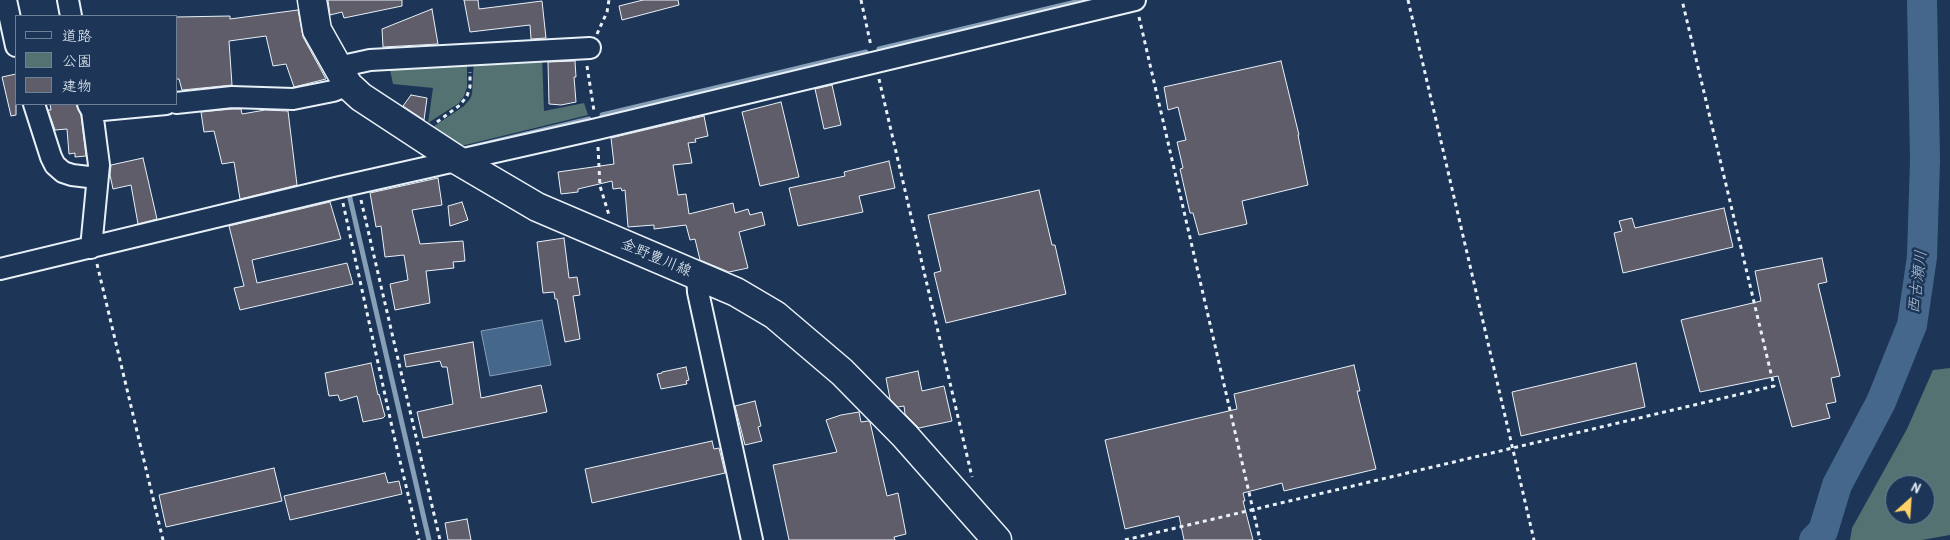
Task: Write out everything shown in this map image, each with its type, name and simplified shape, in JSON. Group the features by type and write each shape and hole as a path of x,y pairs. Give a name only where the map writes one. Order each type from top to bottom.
{"main road":[{"name":"金野豊川線","path":"312,0 317,30 343,76 361,97 418,136 537,207 736,292 775,315 842,372 905,436 997,540"}],"street":[{"path":"6,0 15,41"},
{"path":"68,0 71,15"},
{"path":"0,269 1135,0"},
{"path":"178,103 232,97 293,99 333,91 343,76 370,60 590,48"},
{"path":"34,105 55,165 63,172 72,175 97,178"},
{"path":"91,248 99,165 90,107 141,105"},
{"path":"697,275 698,292 752,540"}],"path":[{"path":"590,48 607,12 609,0"},
{"path":"861,0 974,486"},
{"path":"1135,0 1260,540"},
{"path":"1408,0 1534,540"},
{"path":"1125,540 1774,386 1682,0"},
{"path":"418,136 460,105 467,96 470,87 470,54"},
{"path":"349,186 419,540"},
{"path":"349,186 440,540"},
{"path":"91,248 97,261 163,540"}],"green space":[{"path":"542,54 544,111 584,103 588,115 453,148 427,131 464,106 470,99 474,59"},
{"path":"467,60 467,87 464,96 459,103 428,123 433,88 393,84 389,65"},
{"path":"1950,368 1950,535 1922,540 1850,540 1852,528 1907,429 1933,370"}],"water":[{"path":"542,320 551,365 490,376 481,331"}],"building":[{"path":"328,0 402,0 402,6 344,18 342,12 330,15"},
{"path":"464,0 478,0 479,9 542,1 546,38 531,39 530,25 470,32"},
{"path":"643,0 678,0 679,5 622,20 619,6"},
{"path":"432,9 438,44 383,47 382,29"},
{"path":"298,10 303,37 326,79 294,87 286,64 273,66 266,36 229,41 232,85 182,90 178,79 178,17 230,16 230,19"},
{"path":"575,61 576,102 561,105 549,104 548,62"},
{"path":"1281,61 1299,135 1308,185 1242,201 1247,224 1199,235 1193,213 1190,213 1180,169 1183,168 1177,142 1186,140 1178,107 1168,110 1164,87"},
{"path":"15,74 16,115 11,116 2,77"},
{"path":"832,85 841,125 824,129 815,89"},
{"path":"411,95 427,98 424,120 403,106"},
{"path":"781,102 799,177 760,186 742,112"},
{"path":"50,105 76,105 81,115 86,156 75,157 75,153 69,154 67,129 55,130 48,110 51,110"},
{"path":"241,109 242,114 265,110 288,111 297,185 240,199 234,162 222,164 214,131 204,132 201,112"},
{"path":"704,116 708,136 695,139 696,142 688,143 692,163 673,165 678,195 686,194 689,214 733,203 735,213 748,209 750,215 762,212 765,225 739,232 748,268 729,272 700,260 695,239 690,240 686,225 654,229 654,225 628,227 625,190 622,191 621,188 613,189 612,181 578,189 578,192 561,194 558,172 614,164 611,138"},
{"path":"143,158 157,219 138,224 131,185 113,189 110,175 111,165"},
{"path":"889,161 895,188 859,196 863,212 798,226 789,188 845,176 844,172"},
{"path":"438,178 442,205 412,210 420,244 463,241 465,261 453,262 454,268 426,271 430,303 395,310 390,284 408,280 404,255 385,257 381,226 376,227 370,193"},
{"path":"1039,190 1052,245 1055,245 1066,294 946,323 934,273 941,271 928,215"},
{"path":"330,202 341,239 252,260 257,283 347,263 353,284 240,310 234,288 244,286 229,226"},
{"path":"462,202 468,220 450,226 448,206"},
{"path":"1724,208 1733,247 1623,273 1614,233 1622,231 1619,221 1632,218 1635,228"},
{"path":"564,238 569,278 577,277 580,295 573,296 580,339 565,342 554,292 543,293 537,242"},
{"path":"1822,258 1827,282 1818,284 1840,376 1831,378 1836,402 1826,404 1830,418 1792,427 1778,376 1700,392 1681,320 1761,301 1755,271"},
{"path":"473,342 481,398 541,385 547,412 423,438 417,412 453,404 447,367 442,367 440,361 406,367 404,355"},
{"path":"371,363 385,416 363,422 357,396 340,401 338,395 329,396 325,373"},
{"path":"1636,363 1645,407 1521,436 1512,392"},
{"path":"1354,365 1360,391 1357,391 1376,469 1284,491 1282,483 1243,493 1245,501 1243,501 1253,540 1184,540 1179,516 1125,529 1105,440 1237,409 1234,394"},
{"path":"686,367 689,380 686,381 687,384 661,389 657,374"},
{"path":"918,371 922,391 944,386 952,421 919,428 905,414 904,406 898,407 890,399 886,378"},
{"path":"755,401 761,426 758,427 762,441 745,445 735,406"},
{"path":"859,412 861,422 870,422 887,496 898,493 906,534 894,537 895,540 789,540 773,465 837,452 826,420"},
{"path":"712,441 714,449 719,448 725,473 592,503 585,469"},
{"path":"274,468 282,501 166,527 159,495"},
{"path":"385,473 388,483 399,481 402,494 290,520 284,496"},
{"path":"467,519 471,540 448,540 445,523"}],"waterway":[{"path":"879,49 1084,0"},
{"name":"西古瀬川","path":"1814,540 1823,531 1837,485 1881,402 1912,325 1922,257 1925,160 1922,0"},
{"path":"602,115 866,52"},
{"path":"460,150 589,119"},
{"path":"349,194 429,540"}]}
